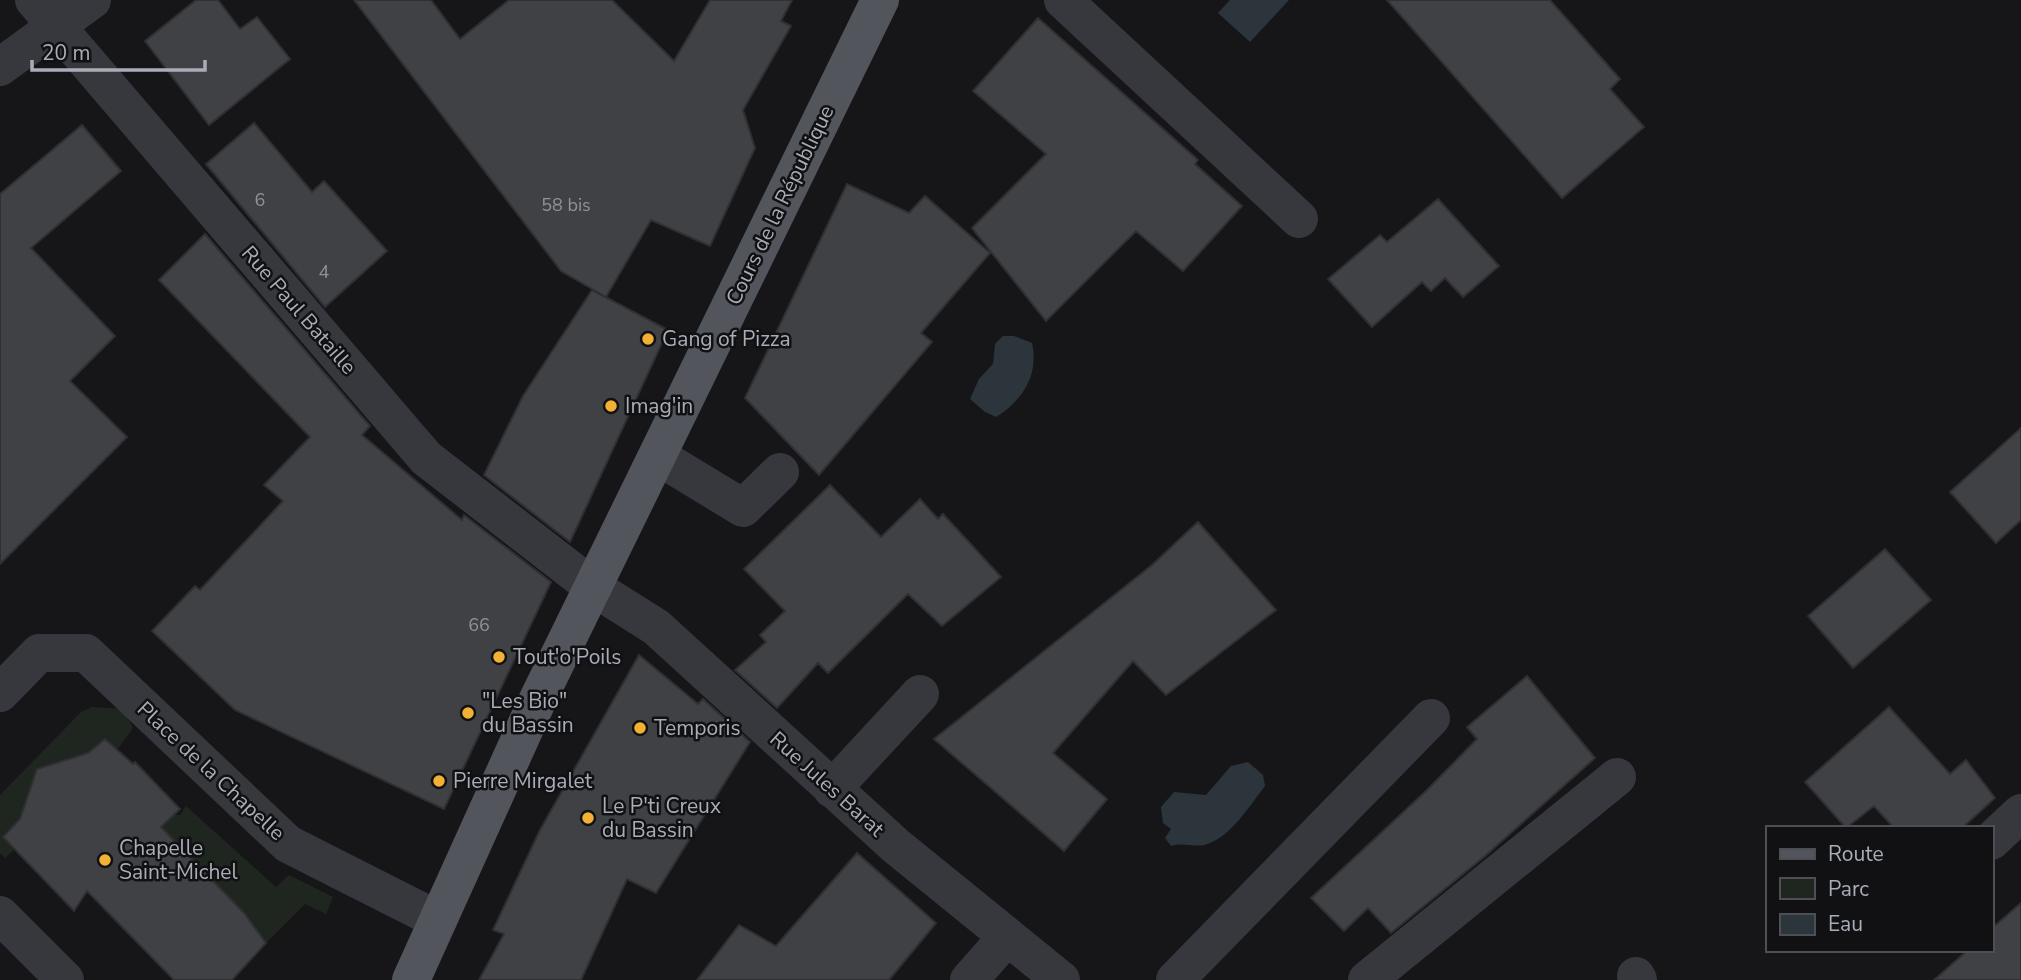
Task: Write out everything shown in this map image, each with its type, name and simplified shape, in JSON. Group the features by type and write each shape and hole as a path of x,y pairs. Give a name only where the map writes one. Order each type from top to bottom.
{"main road":[{"name":"Cours de la République","path":"411,980 539,697 659,457 880,0"}],"street":[{"path":"0,67 44,14 92,0"},
{"path":"1063,0 1298,219"},
{"name":"Rue Paul Bataille","path":"44,14 426,458 594,588"},
{"path":"659,457 743,508 780,472"},
{"name":"Rue Jules Barat","path":"594,588 656,627 896,846 1061,980"},
{"name":"Place de la Chapelle","path":"0,693 39,653 86,653 288,844 438,920"},
{"path":"832,789 920,694"},
{"path":"1175,980 1431,719"},
{"path":"1367,980 1617,777"},
{"path":"1993,839 2021,813"},
{"path":"0,915 65,980"},
{"path":"970,980 1007,937"}],"green space":[{"path":"92,707 123,709 133,728 117,750 110,744 98,744 85,756 32,783 21,818 9,831 8,843 14,850 5,858 0,853 0,795 81,712"},
{"path":"186,806 276,887 289,875 333,897 326,914 305,904 263,946 235,904 154,833 174,815 180,815"}],"water":[{"path":"1230,0 1289,0 1250,42 1218,13"},
{"path":"1003,336 1014,336 1032,343 1034,355 1027,386 1014,403 996,417 985,412 970,399 979,379 993,364 995,344"},
{"path":"1248,762 1263,775 1265,786 1231,829 1204,845 1171,846 1165,838 1171,829 1163,823 1161,807 1174,792 1206,795 1231,766"}],"building":[{"path":"196,0 218,0 240,29 257,17 290,59 209,125 145,41"},
{"path":"354,0 431,0 460,39 509,0 612,0 674,61 710,0 792,0 781,21 791,26 743,110 755,148 710,246 651,220 606,297 561,271"},
{"path":"1387,0 1550,0 1620,79 1610,89 1644,127 1562,198"},
{"path":"1038,18 1198,160 1195,164 1242,206 1183,271 1136,231 1046,321 972,228 1046,154 973,91"},
{"path":"254,123 312,192 324,181 387,251 325,307 206,164"},
{"path":"82,125 121,171 31,248 115,336 70,381 127,437 0,564 0,194"},
{"path":"847,184 909,213 925,196 990,253 921,333 932,342 819,475 745,398"},
{"path":"1438,199 1499,266 1463,297 1445,278 1431,291 1422,282 1372,327 1328,279 1380,235 1387,242"},
{"path":"205,234 370,426 362,435 462,520 464,515 551,582 444,809 235,710 152,631 195,586 200,590 283,501 264,485 310,437 159,280"},
{"path":"592,290 668,330 570,542 484,475 523,396"},
{"path":"2021,428 2021,520 1996,543 1950,492"},
{"path":"830,485 881,537 920,499 938,519 943,514 1001,577 942,626 908,594 828,673 818,663 777,708 735,670 766,642 760,635 785,611 744,569"},
{"path":"1198,522 1276,610 1166,695 1133,661 1053,753 1107,799 1064,851 934,739 1152,565"},
{"path":"1885,549 1931,600 1853,668 1808,616"},
{"path":"639,655 698,704 703,699 750,742 656,893 627,879 581,980 479,980 504,934 493,930 540,830"},
{"path":"1527,676 1595,758 1485,856 1391,933 1368,908 1344,931 1311,898 1427,790 1477,739 1467,727"},
{"path":"1889,707 1950,774 1966,760 1995,798 1964,826 1892,826 1874,806 1849,826 1844,826 1805,782"},
{"name":"Chapelle Saint-Michel","path":"105,739 133,764 135,762 180,809 161,827 244,913 266,943 232,980 174,980 87,891 74,911 3,837 20,819 37,769 88,753"},
{"path":"857,853 936,923 889,980 697,980 739,925 776,946"},
{"path":"2021,903 2021,980 1934,980 1966,952 1993,952 1993,927"}],"place":[{"name":"Gang of Pizza","path":"648,339"},
{"name":"Imag'in","path":"611,406"},
{"name":"Tout'o'Poils","path":"499,657"},
{"name":"\"Les Bio\" du Bassin","path":"468,713"},
{"name":"Temporis","path":"640,728"},
{"name":"Pierre Mirgalet","path":"439,781"},
{"name":"Le P'ti Creux du Bassin","path":"588,818"},
{"name":"Chapelle Saint-Michel","path":"105,860"}]}
